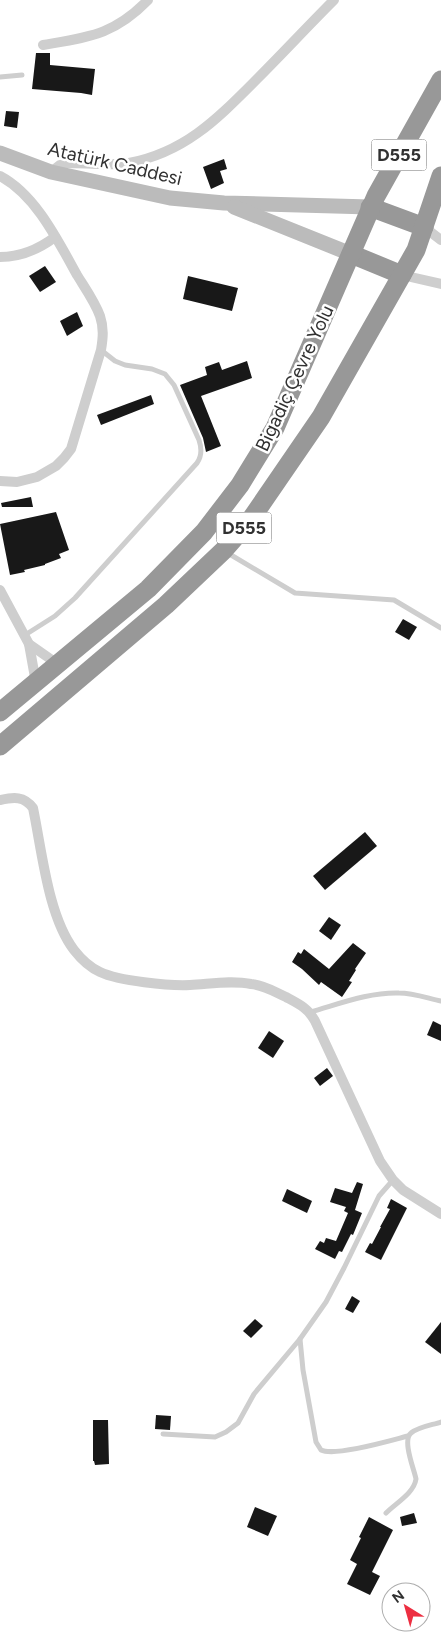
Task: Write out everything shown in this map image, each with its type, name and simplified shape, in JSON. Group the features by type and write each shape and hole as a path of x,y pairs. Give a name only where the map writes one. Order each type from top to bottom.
{"highway":[{"name":"Bigadiç Çevre Yolu","path":"0,712 59,665 148,589 204,532 240,485 275,428 370,208 441,80"},
{"name":"Bigadiç Çevre Yolu","path":"0,746 166,605 224,550 252,519 321,417 416,250 441,176"},
{"path":"370,208 424,227"},
{"path":"351,254 402,275"}],"main road":[{"name":"Atatürk Caddesi","path":"0,154 51,172 170,198 224,203 370,208"},
{"name":"Atatürk Caddesi","path":"224,203 351,254"}],"street":[{"path":"43,45 94,36 104,32 133,15 148,0"},
{"path":"51,172 60,165 68,163 126,163 142,160 187,142 207,128 225,111 332,1"},
{"path":"0,176 22,193 38,211 55,237 99,315 103,336 101,350 71,449 56,466 37,477 17,482 0,482"},
{"path":"424,227 441,240"},
{"path":"0,257 28,252 46,244 55,237"},
{"path":"402,275 441,284"},
{"path":"0,590 27,639 36,684"},
{"path":"27,639 59,665"},
{"path":"0,800 16,797 29,803 33,808 50,893 60,923 73,949 83,961 92,968 113,977 170,985 241,982 265,987 299,1003 310,1012 380,1161 393,1180 403,1190 441,1214"}],"lane":[{"path":"0,77 22,75"},
{"path":"27,639 76,598 197,464 201,456 199,440 170,379 159,371 124,366 101,350"},
{"path":"224,550 295,593 394,600 441,628"},
{"path":"310,1012 372,995 410,994 441,1001"},
{"path":"163,1434 209,1437 221,1435 233,1428 243,1416 254,1394 300,1339 336,1285 379,1196 393,1180"},
{"path":"300,1339 303,1370 316,1442 321,1450 329,1453 376,1444 408,1436 414,1431 441,1422"},
{"path":"386,1512 412,1490 416,1482 407,1443 408,1436"}],"building":[{"path":"36,53 50,53 50,65 95,69 92,95 32,89"},
{"path":"6,111 19,112 17,128 4,126"},
{"path":"224,159 227,169 220,171 224,183 211,189 203,167"},
{"path":"45,266 56,282 40,292 29,276"},
{"path":"188,276 238,288 232,311 183,299"},
{"path":"77,312 83,326 67,336 60,321"},
{"path":"247,361 252,378 201,396 221,446 206,452 203,438 180,385 207,375 205,367 219,362 222,370"},
{"path":"151,395 154,404 101,425 97,415"},
{"path":"31,497 33,507 2,507 1,503"},
{"path":"56,512 69,550 59,554 61,558 45,565 10,575 0,524"},
{"path":"403,619 417,627 409,640 395,632"},
{"path":"365,832 377,846 325,890 313,876"},
{"path":"329,917 341,925 331,940 319,931"},
{"path":"353,943 366,953 355,969 349,981 352,982 342,997 321,982 319,985 292,962 298,952 301,954 304,949 329,969"},
{"path":"433,1021 441,1025 441,1041 427,1035"},
{"path":"269,1031 284,1041 273,1058 258,1048"},
{"path":"327,1068 333,1076 320,1086 314,1078"},
{"path":"357,1182 363,1184 355,1210 362,1213 353,1235 351,1234 342,1252 339,1251 335,1259 315,1249 320,1241 324,1243 326,1238 336,1241 348,1213 344,1211 346,1207 330,1202 335,1188 352,1193"},
{"path":"287,1189 312,1201 307,1213 282,1201"},
{"path":"391,1199 407,1208 381,1260 365,1252 370,1243 372,1244 390,1209 387,1208"},
{"path":"352,1296 360,1301 353,1313 345,1309"},
{"path":"255,1319 263,1326 251,1338 243,1331"},
{"path":"441,1322 441,1354 425,1342"},
{"path":"156,1415 171,1416 170,1430 155,1429"},
{"path":"93,1420 108,1420 109,1464 95,1465 93,1461"},
{"path":"255,1507 277,1516 268,1536 247,1527"},
{"path":"414,1513 417,1523 402,1526 400,1517"},
{"path":"369,1517 393,1530 372,1572 380,1576 370,1595 347,1584 357,1564 350,1560"}]}
